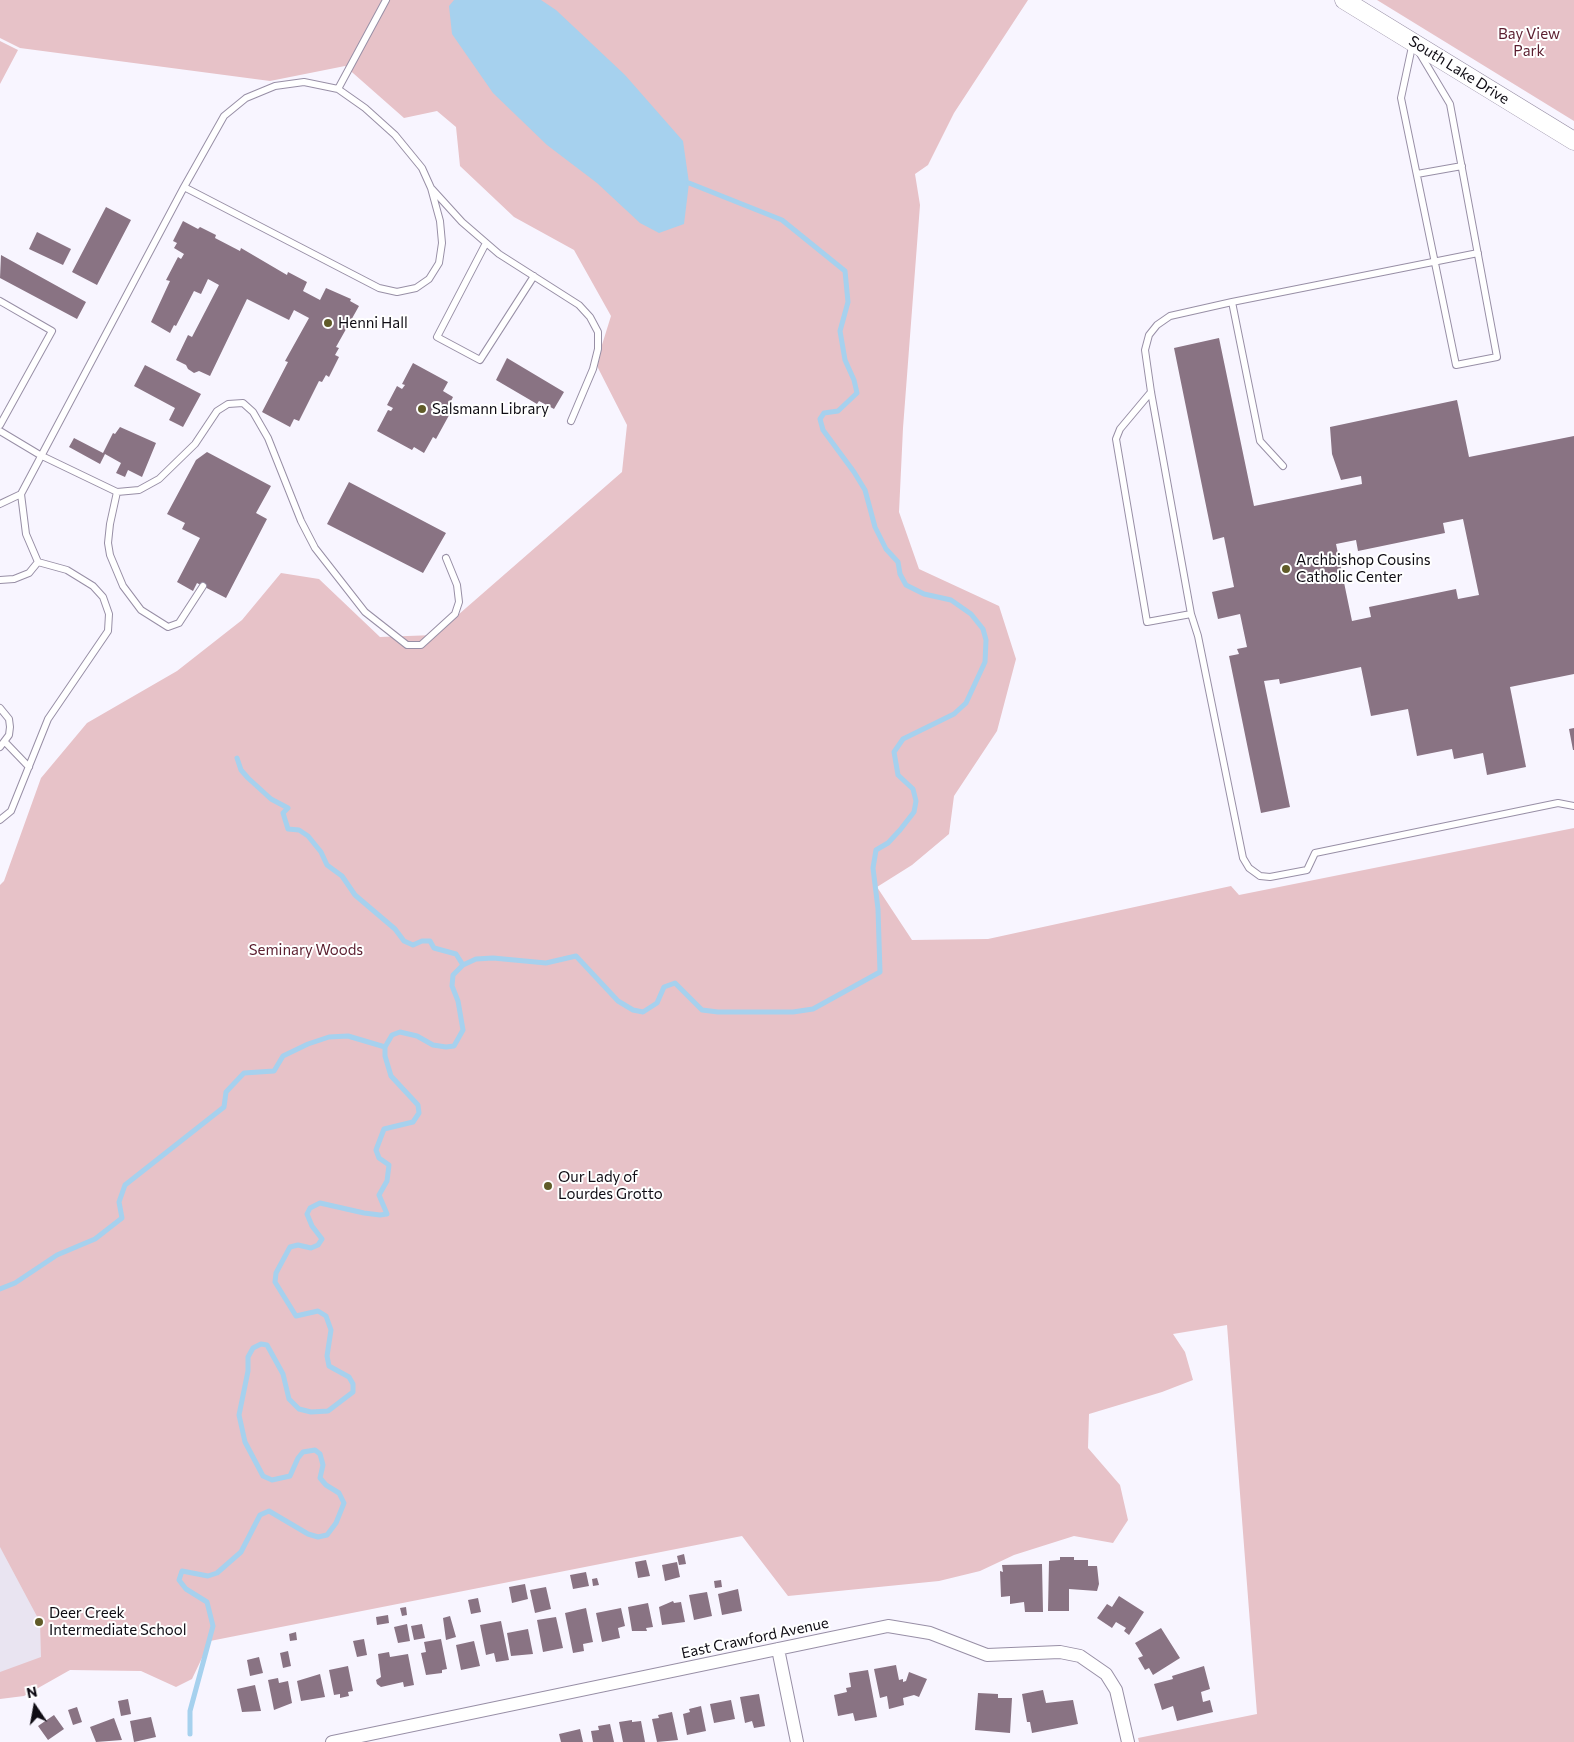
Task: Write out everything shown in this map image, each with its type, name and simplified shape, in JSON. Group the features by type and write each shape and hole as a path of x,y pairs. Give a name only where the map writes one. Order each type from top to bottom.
{"street":[{"name":"South Lake Drive","path":"1344,0 1574,141"},
{"name":"East Crawford Avenue","path":"332,1742 888,1626 898,1626 930,1633 997,1656 1060,1652 1080,1656 1106,1674 1116,1690 1128,1742"},
{"path":"778,1649 796,1742"}],"lane":[{"path":"338,89 386,0"},
{"path":"1413,42 1450,104 1498,357 1456,365 1401,98 1413,42"},
{"path":"38,562 26,534 21,494 40,454 184,187 224,116 246,98 275,86 304,82 338,89 365,108 395,135 422,168 432,188 440,221 442,243 439,263 430,278 416,288 397,292 379,288 184,187"},
{"path":"1417,174 1462,166"},
{"path":"432,188 462,222 499,254 579,305 590,317 598,332 598,349 593,369 571,421"},
{"path":"486,243 437,337 480,360 534,276"},
{"path":"1478,253 1178,314 1156,325 1149,335 1145,350 1151,392 1191,614 1198,636 1243,858 1249,868 1260,876 1270,877 1308,870 1315,853 1558,803 1574,806"},
{"path":"0,301 52,331 0,425"},
{"path":"1232,302 1260,441 1283,466"},
{"path":"1151,392 1120,429 1116,439 1147,622 1191,614"},
{"path":"0,430 40,454 118,492 139,490 158,479 195,444 217,411 228,404 243,403 253,412 268,438 301,521 315,548 365,612 407,645 421,645 455,614 458,602 457,585 446,558"},
{"path":"118,492 110,524 108,543 110,555 123,586 141,610 168,627 179,623 203,586"},
{"path":"0,504 21,494"},
{"path":"0,580 14,579 28,572 38,562"},
{"path":"0,820 11,811 48,719 108,631 109,614 103,597 94,586 67,570 38,562"},
{"path":"0,708 9,719 10,727 3,745 28,767"}],"shaded area":[{"name":"Deer Creek Intermediate School","path":"0,1491 70,1670 0,1684"}],"green space":[{"name":"Seminary Woods","path":"0,0 1028,0 954,113 928,165 915,174 920,205 903,428 899,512 919,569 999,606 1016,659 997,731 954,796 949,834 912,865 877,887 912,940 988,939 1231,886 1239,895 1574,828 1574,1742 1139,1742 1138,1738 1257,1714 1227,1325 1173,1334 1185,1352 1193,1380 1162,1392 1089,1414 1088,1448 1120,1485 1128,1520 1113,1543 1074,1536 1014,1555 980,1571 939,1581 788,1596 742,1536 210,1641 192,1679 176,1687 141,1671 70,1670 24,1696 0,1699 0,1672 41,1657 40,1622 0,1547 0,885 4,881 41,778 87,723 177,671 242,620 281,573 319,579 380,637 435,635 622,472 627,425 596,364 611,316 574,250 514,217 460,166 456,127 437,111 404,118 345,66 270,81 20,48 0,38"},
{"name":"Bay View Park","path":"1377,0 1574,0 1574,121"},
{"path":"0,41 18,50 0,84"}],"water":[{"path":"454,0 541,0 556,10 625,75 683,141 689,183 684,224 659,233 640,223 597,183 547,145 493,93 452,34 449,6"}],"building":[{"path":"106,207 131,220 97,285 72,272"},
{"name":"Henni Hall","path":"183,221 198,229 200,227 216,235 215,238 240,251 241,248 287,275 288,272 307,282 303,291 320,300 326,288 351,299 350,301 359,306 336,347 339,348 335,355 339,357 329,377 326,375 322,382 319,381 299,421 294,419 290,427 262,412 288,362 285,361 309,318 294,310 289,320 247,299 210,376 199,371 194,373 186,365 176,360 188,335 192,337 219,285 208,279 201,294 194,291 176,326 174,325 170,333 151,322 170,281 166,280 178,257 181,259 184,254 174,248 177,243 173,241"},
{"path":"37,232 71,249 63,265 29,249"},
{"path":"1,255 86,302 77,319 0,278"},
{"name":"Archbishop Cousins Catholic Center","path":"1219,338 1254,506 1362,484 1361,476 1341,480 1332,454 1330,427 1457,400 1469,457 1574,436 1574,674 1510,687 1526,767 1487,775 1483,753 1454,759 1452,749 1417,756 1408,709 1371,716 1361,667 1280,684 1279,679 1264,681 1290,807 1261,813 1229,656 1239,654 1237,649 1247,647 1240,614 1218,619 1212,592 1234,587 1224,537 1213,540 1174,348","holes":["1463,519 1479,595 1458,599 1456,589 1369,607 1371,617 1352,621 1336,544 1356,540 1358,551 1445,533 1443,523"]},
{"path":"507,358 564,392 554,409 539,401 537,404 496,380"},
{"name":"Salsmann Library","path":"413,363 448,382 443,391 453,397 449,405 453,408 436,439 433,437 424,453 414,447 412,450 377,431 388,410 391,411 393,408 387,405 397,386 402,389 405,385 402,384"},
{"path":"145,365 201,394 183,427 169,420 175,408 134,386"},
{"path":"120,427 156,443 142,477 128,470 125,477 116,473 121,463 105,454 100,464 69,447 74,438 103,453 113,433 115,434"},
{"path":"207,452 271,486 256,513 267,519 226,598 197,583 193,591 177,582 200,538 182,529 185,523 167,514 196,460"},
{"path":"349,482 446,533 423,573 327,524"},
{"path":"1574,728 1574,750 1573,750 1569,729"},
{"path":"684,1554 686,1564 679,1565 677,1556"},
{"path":"1060,1557 1088,1560 1088,1566 1097,1566 1099,1584 1097,1591 1069,1589 1069,1611 1048,1611 1049,1561 1060,1560"},
{"path":"646,1560 650,1576 638,1578 635,1562"},
{"path":"677,1562 680,1577 665,1581 662,1565"},
{"path":"1042,1564 1043,1612 1025,1612 1024,1602 1010,1604 1010,1596 1001,1597 1000,1571 1003,1572 1002,1565"},
{"path":"586,1572 589,1586 573,1589 570,1575"},
{"path":"597,1578 599,1585 593,1586 592,1579"},
{"path":"721,1580 722,1587 715,1588 714,1581"},
{"path":"525,1584 528,1599 512,1603 509,1587"},
{"path":"546,1587 551,1609 535,1613 530,1590"},
{"path":"738,1589 742,1611 722,1615 718,1594"},
{"path":"707,1592 712,1616 694,1620 689,1595"},
{"path":"1119,1596 1144,1612 1129,1635 1124,1631 1126,1628 1116,1622 1112,1628 1097,1618 1107,1604 1112,1607"},
{"path":"478,1598 481,1612 471,1614 468,1600"},
{"path":"673,1601 674,1603 681,1602 685,1622 662,1625 659,1607"},
{"path":"648,1603 653,1627 646,1628 647,1631 632,1631 628,1607"},
{"path":"406,1607 407,1615 402,1616 400,1608"},
{"path":"586,1608 593,1642 583,1644 584,1651 573,1653 565,1613"},
{"path":"621,1608 625,1626 618,1628 620,1638 602,1642 596,1613"},
{"path":"388,1615 389,1623 377,1625 376,1617"},
{"path":"450,1616 456,1637 446,1640 443,1618"},
{"path":"556,1617 563,1648 543,1652 537,1620"},
{"path":"501,1621 509,1660 496,1662 494,1653 486,1655 480,1625"},
{"path":"407,1624 410,1641 398,1643 394,1627"},
{"path":"422,1624 425,1638 414,1640 411,1626"},
{"path":"1161,1628 1180,1658 1153,1675 1149,1668 1145,1670 1138,1658 1143,1656 1135,1643"},
{"path":"528,1629 533,1654 511,1656 507,1633"},
{"path":"296,1632 297,1640 290,1641 289,1634"},
{"path":"364,1639 367,1655 357,1657 353,1641"},
{"path":"441,1639 447,1669 442,1670 442,1673 426,1675 421,1653 426,1652 424,1642"},
{"path":"474,1641 480,1666 461,1670 456,1645"},
{"path":"288,1651 291,1666 283,1668 280,1653"},
{"path":"389,1652 390,1657 408,1654 414,1685 404,1687 403,1682 381,1687 377,1684 376,1680 381,1677 378,1654"},
{"path":"259,1657 263,1673 250,1676 247,1660"},
{"path":"896,1665 899,1680 903,1679 903,1682 906,1681 909,1672 927,1679 919,1697 914,1695 903,1698 904,1705 889,1709 887,1696 880,1698 874,1669"},
{"path":"348,1666 353,1691 348,1692 349,1696 340,1698 340,1694 334,1695 329,1670"},
{"path":"1204,1666 1210,1689 1201,1692 1203,1702 1210,1700 1213,1712 1177,1721 1173,1706 1162,1710 1154,1684 1173,1679 1172,1676"},
{"path":"868,1670 877,1717 855,1721 853,1713 838,1716 834,1695 847,1692 846,1688 851,1687 849,1673"},
{"path":"320,1674 325,1697 301,1701 297,1681"},
{"path":"278,1678 279,1683 288,1681 292,1703 274,1710 268,1680"},
{"path":"255,1685 261,1711 242,1712 237,1689"},
{"path":"1043,1690 1046,1703 1073,1700 1078,1724 1032,1733 1030,1722 1027,1722 1022,1694"},
{"path":"978,1693 998,1694 998,1698 1012,1698 1010,1733 975,1730"},
{"path":"759,1694 765,1726 754,1728 752,1721 745,1723 740,1697"},
{"path":"128,1699 131,1714 121,1716 118,1701"},
{"path":"731,1700 735,1719 714,1723 710,1704"},
{"path":"701,1706 706,1731 687,1735 683,1714 690,1712 689,1709"},
{"path":"77,1707 82,1722 73,1725 68,1710"},
{"path":"672,1712 678,1740 657,1742 652,1719 659,1718 658,1715"},
{"path":"54,1715 64,1729 48,1740 38,1726"},
{"path":"151,1717 156,1737 134,1742 130,1721"},
{"path":"114,1718 122,1740 96,1742 90,1727"},
{"path":"632,1720 632,1722 641,1721 645,1742 623,1742 619,1722"},
{"path":"610,1724 614,1742 593,1742 591,1731 599,1730 598,1726"},
{"path":"580,1729 583,1742 561,1742 559,1734"}],"waterway":[{"path":"190,1734 190,1711 213,1626 207,1602 186,1589 179,1580 182,1571 208,1576 217,1573 241,1552 260,1515 269,1511 308,1534 318,1537 327,1535 336,1523 344,1503 339,1493 326,1485 320,1478 323,1465 320,1454 315,1450 303,1452 298,1458 290,1476 272,1480 263,1476 245,1442 239,1415 248,1371 248,1357 253,1348 261,1344 267,1345 283,1374 289,1399 299,1409 311,1412 328,1411 353,1392 353,1384 349,1377 329,1366 327,1356 331,1330 326,1316 318,1311 296,1316 275,1282 276,1273 290,1247 298,1245 311,1248 318,1245 322,1239 312,1226 307,1214 310,1208 320,1203 364,1213 387,1214 379,1195 387,1181 389,1165 379,1158 376,1150 384,1129 413,1122 419,1113 418,1105 391,1076 385,1056 385,1047 392,1035 400,1032 417,1036 433,1045 454,1046 463,1030 458,1001 452,986 453,975 463,965 476,959 493,958 546,963 576,956 618,1001 633,1010 643,1012 657,1003 664,987 675,983 702,1010 718,1012 793,1012 813,1009 880,972 878,909 873,868 876,850 888,843 900,830 914,812 916,801 913,789 898,775 894,752 903,739 954,714 966,703 985,662 986,640 983,629 971,614 951,600 924,594 906,585 900,574 898,562 886,549 875,527 865,490 823,430 820,419 824,413 838,411 857,393 854,380 845,360 840,331 848,302 845,271 782,220 689,183"},
{"path":"237,758 241,770 248,778 271,799 288,808 283,813 288,829 299,830 308,836 321,852 327,865 342,876 355,895 395,929 404,941 413,945 422,941 430,941 434,948 456,954 463,965"},
{"path":"0,1289 15,1283 57,1255 95,1239 122,1218 119,1202 125,1185 224,1107 226,1092 244,1073 274,1071 283,1056 308,1044 329,1037 348,1036 385,1047"}],"place":[{"name":"Henni Hall","path":"328,323"},
{"name":"Salsmann Library","path":"422,409"},
{"name":"Archbishop Cousins Catholic Center","path":"1286,569"},
{"name":"Our Lady of Lourdes Grotto","path":"548,1186"},
{"name":"Deer Creek Intermediate School","path":"39,1622"}]}
